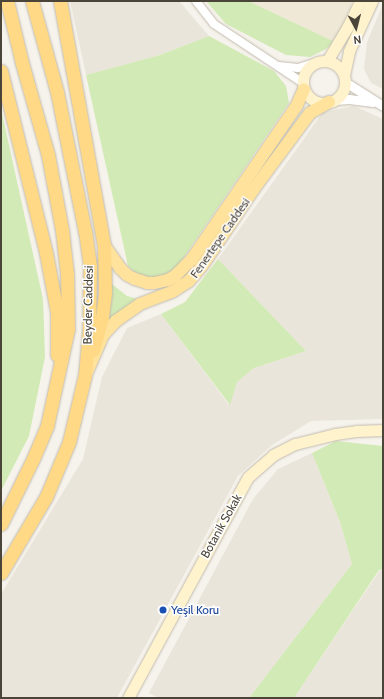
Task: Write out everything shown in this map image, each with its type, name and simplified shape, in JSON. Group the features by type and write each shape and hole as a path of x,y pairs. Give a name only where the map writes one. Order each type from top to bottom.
{"highway":[{"name":"Beyder Caddesi","path":"1,524 33,459 47,426 68,329 67,274 62,230 48,155 22,63 7,1"},
{"name":"Beyder Caddesi","path":"1,573 46,498 69,442 85,375 90,297 90,266 86,232 57,92 32,1"},
{"path":"60,1 104,246 105,294 100,323 85,375"},
{"path":"1,71 47,260 57,312 58,371"}],"main road":[{"path":"327,61 347,28 360,1"},
{"path":"344,78 341,69 327,61 314,64 305,72 303,86 311,99 317,102 332,101 341,95 349,51 372,1"},
{"name":"Fenertepe Caddesi","path":"85,375 103,335 116,320 140,304 172,292 189,282 202,266 297,105 303,86"},
{"name":"Fenertepe Caddesi","path":"104,246 121,268 131,277 147,283 168,280 184,269 248,186 310,112 332,101"},
{"name":"Botanik Sokak","path":"128,698 248,477 273,455 295,444 336,434 380,431"}],"street":[{"path":"196,1 214,24 278,66 303,86"},
{"path":"278,66 298,68 314,64"},
{"path":"344,78 381,104"},
{"path":"332,101 364,100 381,104"}],"shaded area":[{"path":"70,1 179,1 209,36 160,55 86,75"},
{"path":"248,1 353,1 335,42"},
{"path":"383,4 383,89 371,83 364,69 367,42"},
{"path":"354,106 383,119 383,419 311,421 272,445 238,476 117,698 1,698 1,594 83,459 102,377 127,328 161,314 229,405 237,382 254,368 306,351 218,259 323,112"},
{"path":"312,453 340,522 352,564 249,698 158,698 149,693 253,499 278,469"},
{"path":"383,569 383,698 294,698 380,570"}],"green space":[{"path":"206,1 248,1 335,42 326,49 310,57 286,55 226,24"},
{"path":"209,36 274,71 286,86 289,103 178,266 167,276 156,279 140,277 128,266 86,75 160,55"},
{"path":"1,109 43,299 45,357 29,436 1,491"},
{"path":"218,259 306,351 254,368 237,382 230,405 161,314 185,302"},
{"path":"112,284 127,296 142,300 121,310 108,320"},
{"path":"336,441 383,446 383,569 379,570 294,698 249,698 352,564 340,522 312,453"}],"place":[{"name":"Yeşil Koru","path":"163,610"}]}
